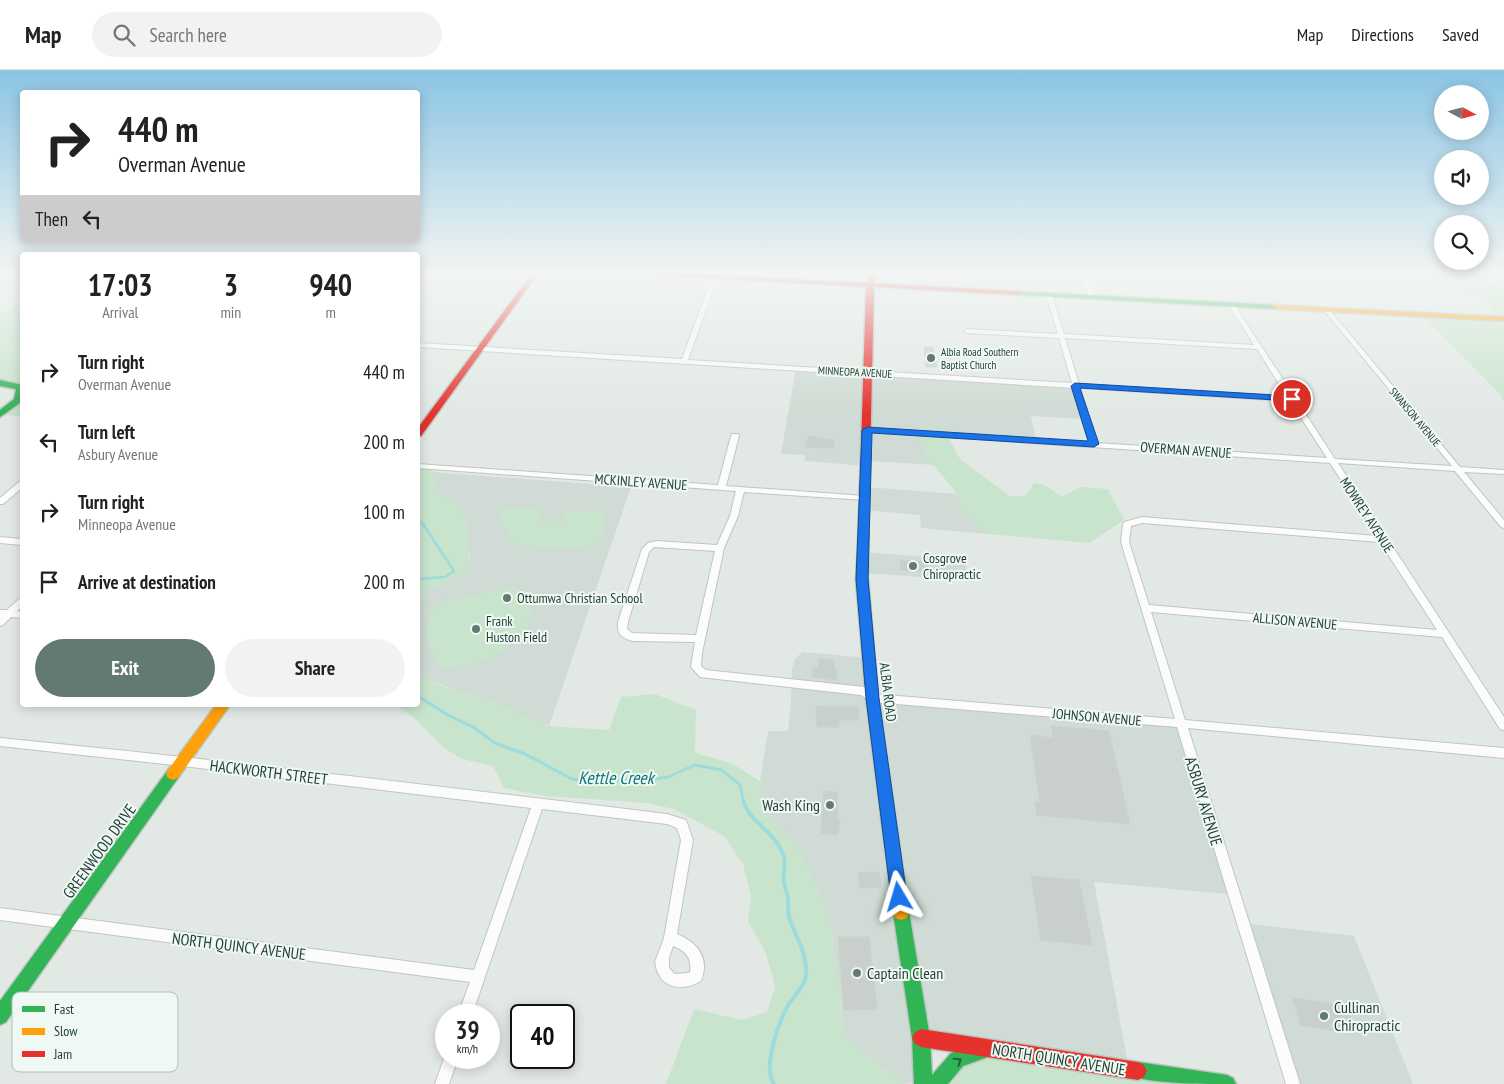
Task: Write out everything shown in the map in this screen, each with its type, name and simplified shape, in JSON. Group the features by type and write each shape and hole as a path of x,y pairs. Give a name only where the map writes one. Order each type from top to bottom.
{"street":[{"path":"420,431 502,319"},
{"path":"684,362 699,319"},
{"name":"ALBIA ROAD","path":"869,319 862,579 872,698 899,900 921,1038 923,1084"},
{"path":"1056,319 1094,444"},
{"name":"MOWREY AVENUE","path":"1241,319 1504,726"},
{"name":"SWANSON AVENUE","path":"1335,319 1504,525"},
{"path":"967,331 1259,347"},
{"name":"MINNEOPA AVENUE","path":"420,345 1292,399"},
{"path":"0,383 20,387"},
{"path":"0,414 20,398"},
{"name":"OVERMAN AVENUE","path":"867,430 1504,472"},
{"path":"721,488 735,436"},
{"name":"MCKINLEY AVENUE","path":"420,466 865,498"},
{"path":"0,502 20,486"},
{"path":"720,548 651,545 645,551 623,622 622,630 626,635 632,637 700,639 720,548 734,516 740,490"},
{"name":"ASBURY AVENUE","path":"1293,1084 1126,542 1127,524 1135,520 1383,539"},
{"path":"0,540 20,542"},
{"path":"0,623 5,613 20,602"},
{"name":"ALLISON AVENUE","path":"1146,608 1444,634"},
{"path":"5,613 20,615"},
{"name":"JOHNSON AVENUE","path":"700,639 696,667 703,674 864,691 872,698 1223,727 1504,753"},
{"name":"GREENWOOD DRIVE","path":"17,992 222,707"},
{"name":"HACKWORTH STREET","path":"0,742 183,761 668,819 682,824 686,840 670,938"},
{"path":"469,1004 538,803"},
{"name":"NORTH QUINCY AVENUE","path":"0,914 478,977"},
{"name":"GREENWOOD DRIVE","path":"0,1016 12,999"},
{"name":"NORTH QUINCY AVENUE","path":"921,1038 1227,1084"},
{"path":"936,1084 957,1059 988,1048"},
{"path":"442,1084 447,1069"}],"shaded area":[{"path":"796,368 1075,386 1086,419 1031,416 1036,441 951,434 922,450 935,465 867,461 866,466 805,461 805,455 781,454"},
{"name":"Ottumwa Christian School","path":"432,472 631,487 549,726 420,677 420,601 427,591 469,570 470,553 438,493"},
{"path":"866,487 957,494 965,515 974,515 974,523 988,534 921,528 920,515 864,510"},
{"path":"863,552 966,560 967,580 862,573"},
{"path":"802,652 868,658 872,698 1181,726 1240,895 1094,882 1129,1069 921,1038 923,1082 903,1084 845,1036 829,914 782,830 763,809 760,781 768,731 788,731 792,669 795,659"},
{"path":"1243,923 1354,936 1413,1084 1293,1084"}],"green space":[{"path":"0,319 20,319 20,387 0,381"},
{"path":"1426,319 1504,319 1504,401 1499,393"},
{"path":"20,387 20,416 0,415 19,400"},
{"path":"918,433 947,435 960,459 1010,496 1025,496 1034,483 1043,484 1062,497 1080,487 1108,489 1124,520 1089,543 988,534 974,523 974,516 965,515 957,494 922,450"},
{"path":"420,466 432,468 438,493 461,509 468,532 469,571 427,591 420,601"},
{"path":"505,507 543,509 538,520 561,522 566,511 594,512 601,510 606,520 606,525 593,550 515,545 498,521"},
{"name":"Frank Huston Field","path":"516,587 523,593 531,605 531,614 528,622 517,638 502,651 487,659 442,670 427,637 427,621 431,611 447,600"},
{"path":"420,675 441,686 490,699 547,726 609,730 621,697 655,694 696,710 695,753 731,763 760,781 763,809 801,850 829,914 845,1036 903,1084 666,1084 694,1009 742,1020 767,1012 775,987 766,953 748,921 751,896 743,864 724,836 674,809 646,803 546,796 504,788 493,766 462,759 444,748 413,717 398,707 420,707"},
{"path":"988,1048 1227,1084 949,1084 949,1077"}],"building":[{"path":"924,347 933,347 937,367 926,367"},
{"path":"808,436 834,440 833,448 806,447"},
{"name":"Cosgrove Chiropractic","path":"900,560 926,562 927,572 900,570"},
{"path":"819,659 834,660 837,680 812,677 813,668 818,668"},
{"path":"816,706 858,707 859,720 839,720 839,727 817,727"},
{"path":"1051,726 1109,731 1130,824 1037,815 1035,802 1040,802 1030,735 1053,738"},
{"name":"Wash King","path":"824,791 838,793 837,818 840,819 838,835 821,833"},
{"path":"879,872 881,887 860,888 858,873"},
{"path":"1031,876 1079,880 1092,945 1041,940"},
{"name":"Captain Clean","path":"838,937 869,937 877,1009 844,1010"},
{"name":"Cullinan Chiropractic","path":"1293,998 1347,1006 1355,1034 1300,1025"}],"waterway":[{"name":"Kettle Creek","path":"420,522 454,571 445,577 420,579"},
{"name":"Kettle Creek","path":"420,697 448,715 473,727 495,743 525,754 572,779 583,781 647,780 668,777 695,765 722,770 740,785 744,803"},
{"name":"Kettle Creek","path":"744,802 750,814 775,840 782,852 784,883 788,898 788,915 803,952 806,967 804,983 785,1011 773,1044 770,1067 774,1084"}],"traffic: fast":[{"path":"0,383 20,387"},
{"path":"0,414 18,400 20,391"},
{"path":"17,992 173,774"},
{"path":"901,912 921,1038 923,1084"},
{"path":"0,1016 12,999"},
{"path":"936,1084 957,1059 987,1049"},
{"path":"1138,1071 1227,1084"}],"traffic: slow":[{"path":"863,545 862,579 872,698 901,912"},
{"path":"173,774 222,707"}],"traffic: jam":[{"path":"420,431 502,319"},
{"path":"863,545 869,319"},
{"path":"921,1038 1138,1071"}],"place":[{"name":"Albia Road Southern Baptist Church","path":"931,358"},
{"name":"Cosgrove Chiropractic","path":"913,566"},
{"name":"Ottumwa Christian School","path":"507,598"},
{"name":"Frank Huston Field","path":"476,629"},
{"name":"Wash King","path":"830,805"},
{"name":"Captain Clean","path":"857,973"},
{"name":"Cullinan Chiropractic","path":"1324,1016"}],"route":[{"path":"899,897 882,759 872,698 862,579 867,430 1094,444 1075,386 1292,399"}]}
